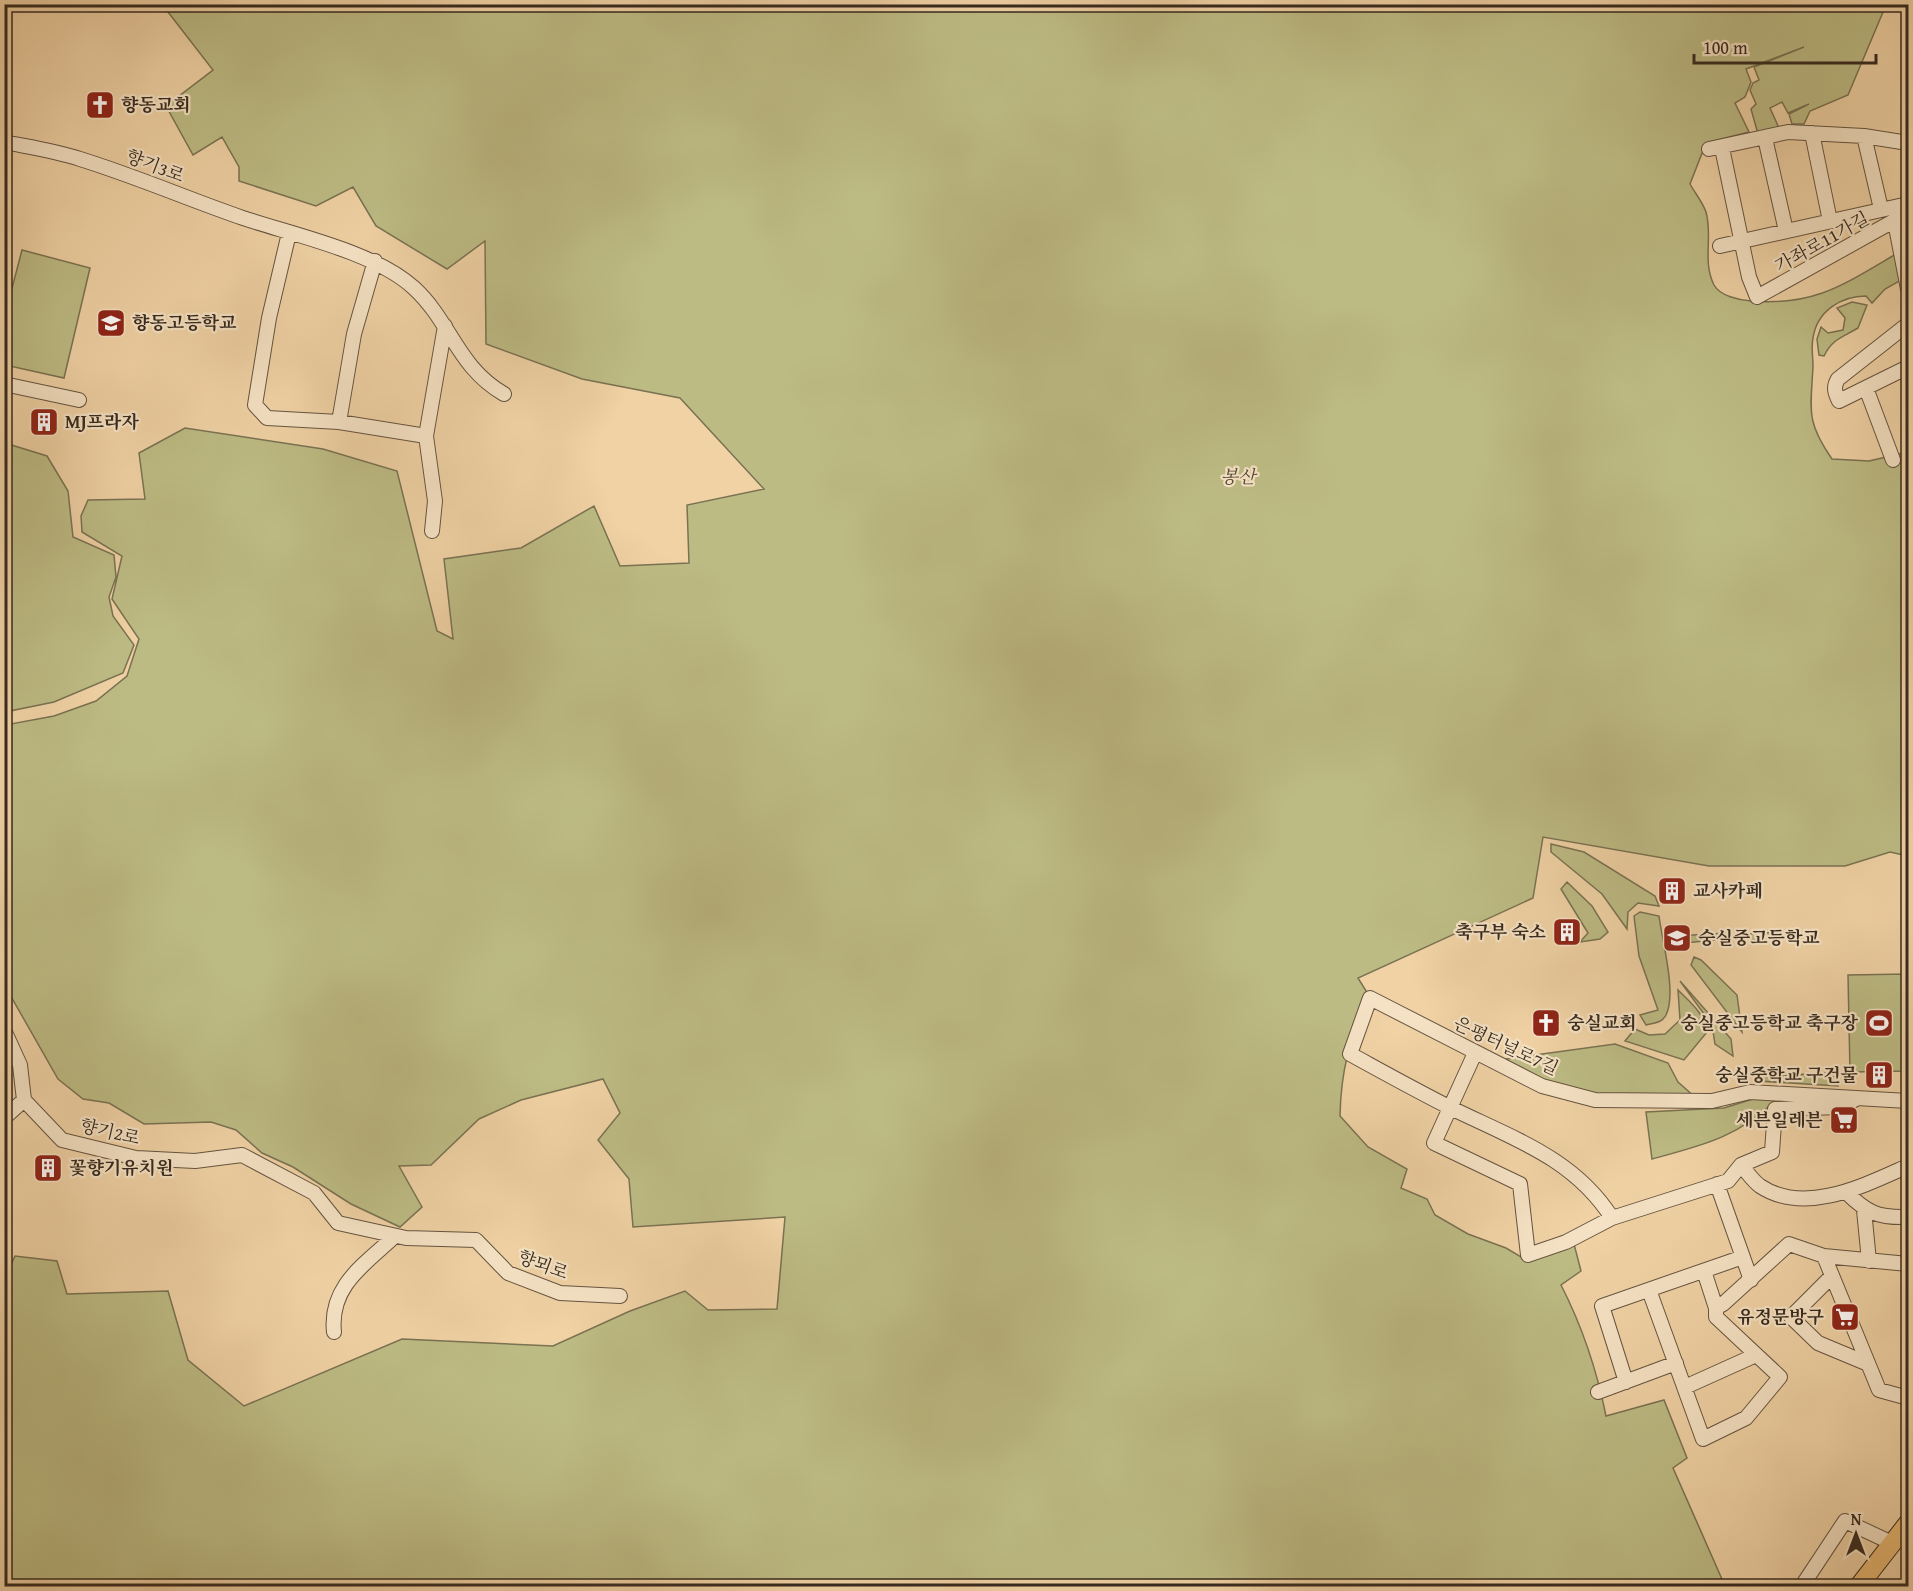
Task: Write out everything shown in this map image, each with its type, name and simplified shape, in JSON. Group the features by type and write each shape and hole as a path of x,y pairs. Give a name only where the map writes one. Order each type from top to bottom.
{"main road":[{"path":"1858,1587 1908,1523"}],"street":[{"path":"1765,138 1788,132 1864,136 1908,143"},
{"name":"가좌로11가길","path":"1812,133 1830,222"},
{"path":"1864,136 1881,209"},
{"name":"가좌로11가길","path":"1785,231 1765,138 1716,148 1743,242 1749,277 1757,297 1895,222 1908,289"},
{"name":"향기3로","path":"4,142 97,164 289,233 375,261 414,288 445,326 456,348 471,368 486,384 504,394"},
{"name":"가좌로11가길","path":"1720,246 1908,204"},
{"path":"1895,222 1908,213"},
{"path":"289,233 269,318 255,405 267,418 339,422 426,436"},
{"path":"339,422 354,334 375,261"},
{"path":"1908,324 1838,379 1835,387 1839,401 1908,368"},
{"path":"432,531 435,501 426,436 445,326"},
{"path":"4,384 79,400"},
{"path":"1866,388 1893,460"},
{"name":"은평터널로7길","path":"1450,1108 1350,1054 1370,999 1542,1086 1595,1100 1712,1101 1750,1092 1908,1101"},
{"path":"4,1030 20,1065 24,1100 4,1118"},
{"path":"1475,1053 1434,1143 1520,1184 1528,1255 1566,1242 1612,1218 1728,1180 1741,1166 1772,1152 1775,1109 1840,1107 1857,1099"},
{"name":"향기2로","path":"24,1100 62,1140 136,1158 195,1161 242,1155"},
{"path":"1450,1108 1544,1153 1568,1169 1598,1195 1612,1218"},
{"name":"향뫼로","path":"242,1155 314,1193 338,1222 394,1236 476,1240 508,1273 560,1293 620,1296"},
{"path":"1741,1166 1759,1186 1790,1198 1846,1192 1908,1166"},
{"path":"1717,1184 1751,1280"},
{"path":"1846,1192 1864,1210 1890,1218 1908,1217"},
{"path":"1864,1210 1869,1261"},
{"path":"334,1332 332,1316 345,1283 394,1236"},
{"path":"1716,1308 1751,1280 1789,1244 1824,1256 1908,1264"},
{"path":"1824,1256 1879,1390 1908,1398"},
{"path":"1626,1382 1602,1306 1743,1257"},
{"path":"1649,1290 1703,1438 1746,1418 1780,1377 1716,1317 1716,1308 1704,1271"},
{"path":"1831,1277 1791,1317 1818,1343 1866,1363"},
{"path":"1685,1387 1756,1355"},
{"path":"1598,1392 1677,1363"},
{"path":"1802,1587 1845,1521 1893,1543"}],"green space":[{"name":"봉산","path":"147,5 1886,5 1848,95 1810,111 1804,124 1792,124 1789,114 1809,104 1788,113 1782,102 1770,108 1779,128 1758,134 1751,109 1756,104 1750,90 1753,83 1759,80 1754,67 1804,47 1746,69 1751,82 1745,97 1735,103 1749,132 1706,143 1690,184 1706,212 1708,221 1710,276 1717,289 1730,297 1773,302 1811,296 1844,284 1896,254 1903,279 1885,289 1872,303 1866,296 1848,299 1832,307 1819,320 1812,341 1811,404 1817,434 1832,459 1869,461 1908,452 1908,505 1904,513 1908,526 1908,856 1890,852 1845,866 1709,866 1543,837 1533,898 1358,978 1368,994 1352,1039 1342,1082 1340,1116 1368,1147 1407,1169 1401,1188 1427,1199 1435,1215 1468,1234 1506,1248 1528,1261 1574,1244 1581,1271 1561,1285 1588,1349 1606,1416 1664,1400 1687,1458 1673,1468 1725,1586 5,1586 4,1280 15,1256 57,1261 67,1294 168,1291 188,1360 244,1406 402,1339 553,1346 630,1311 685,1291 708,1310 777,1309 785,1217 633,1227 629,1179 598,1140 620,1113 603,1079 521,1100 479,1119 431,1165 399,1166 422,1207 400,1227 351,1204 293,1167 262,1153 236,1130 211,1122 144,1124 109,1103 83,1099 58,1079 5,986 5,725 54,716 96,701 127,676 139,639 112,599 122,556 82,532 81,516 88,500 145,499 139,453 185,428 323,449 397,471 437,631 453,639 444,559 521,548 594,506 620,566 689,563 687,505 764,489 680,398 582,379 486,344 485,241 447,269 376,226 353,187 316,206 239,181 239,167 222,137 193,155 166,106 213,70 168,12"},
{"path":"22,250 90,268 64,378 5,365 5,315"},
{"path":"1852,302 1867,305 1858,328 1834,342 1824,356 1819,355 1817,339 1821,327 1828,333 1843,330 1845,318 1837,308"},
{"path":"5,443 47,456 68,491 73,537 114,555 116,577 109,597 113,616 134,645 123,673 54,702 5,712"},
{"path":"1551,844 1584,852 1655,896 1659,906 1638,903 1628,912 1627,929 1602,894 1551,852"},
{"path":"1567,882 1592,906 1608,932 1600,939 1580,942 1588,933 1561,889"},
{"path":"1640,912 1659,916 1670,994 1664,1018 1646,1025 1640,1015 1658,1010 1639,956 1634,916"},
{"path":"1795,931 1795,935 1786,939 1752,940 1747,934"},
{"path":"1727,933 1724,939 1685,943 1685,941 1680,942 1677,936"},
{"path":"1694,957 1701,960 1737,995 1742,1032 1691,965"},
{"name":"숭실중고등학교 축구장","path":"1908,974 1908,1071 1850,1072 1848,975"},
{"path":"1680,981 1731,1039 1733,1056 1715,1044 1712,1025"},
{"path":"1678,990 1700,1014 1707,1032 1684,1060 1625,1041 1635,1029 1649,1035 1665,1034 1680,1020"},
{"path":"1615,1044 1668,1063 1678,1082 1696,1098 1598,1096 1540,1083 1499,1060"},
{"path":"1825,1073 1826,1077 1838,1076 1838,1086 1758,1081 1758,1077"},
{"path":"1778,1098 1735,1131 1704,1144 1652,1159 1646,1112 1724,1108 1753,1099"}],"place":[{"name":"향동교회","path":"100,105"},
{"name":"향동고등학교","path":"111,323"},
{"name":"MJ프라자","path":"44,422"},
{"name":"교사카페","path":"1672,891"},
{"name":"축구부 숙소","path":"1567,932"},
{"name":"숭실중고등학교","path":"1677,938"},
{"name":"숭실교회","path":"1546,1023"},
{"name":"숭실중고등학교 축구장","path":"1879,1023"},
{"name":"숭실중학교 구건물","path":"1879,1075"},
{"name":"세븐일레븐","path":"1844,1120"},
{"name":"꽃향기유치원","path":"48,1168"},
{"name":"유정문방구","path":"1845,1317"}]}
